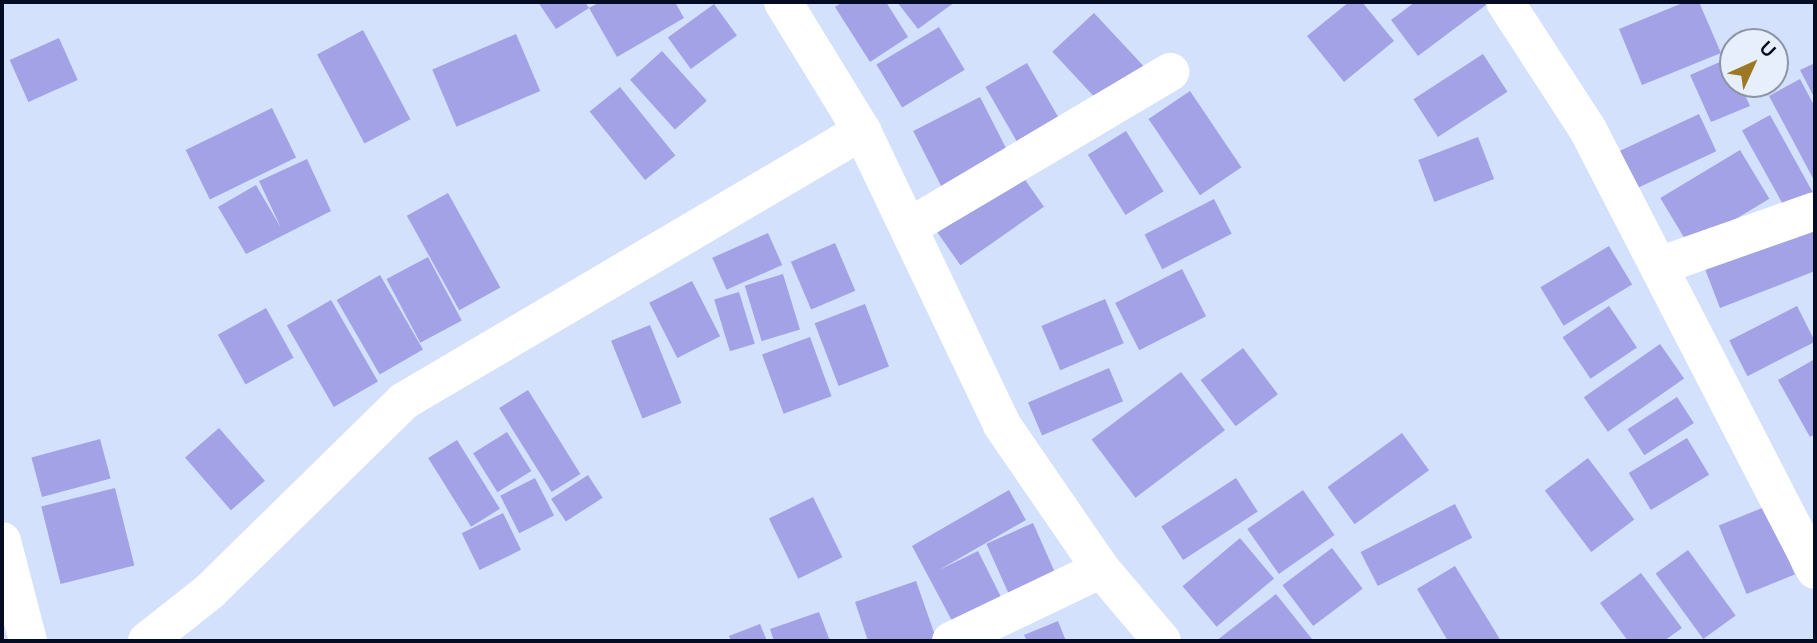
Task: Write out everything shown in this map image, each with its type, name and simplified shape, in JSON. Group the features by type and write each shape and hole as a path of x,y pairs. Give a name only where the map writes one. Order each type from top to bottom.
{"street":[{"path":"783,2 862,131 1002,425 1101,569 1162,641"},
{"path":"1505,2 1588,130 1815,570"},
{"path":"909,226 1170,72"},
{"path":"147,641 210,592 404,401 862,131"},
{"path":"1659,266 1815,211"},
{"path":"2,541 28,641"},
{"path":"951,641 1101,569"}],"building":[{"path":"538,2 585,2 589,8 556,29"},
{"path":"600,2 675,2 684,18 617,57 589,8"},
{"path":"843,2 886,2 908,37 870,62 835,7"},
{"path":"897,2 955,2 918,29"},
{"path":"1349,2 1362,2 1394,41 1344,82 1307,36"},
{"path":"1415,2 1490,2 1418,56 1391,20"},
{"path":"1685,2 1699,2 1719,54 1642,85 1619,29"},
{"path":"714,4 737,36 691,69 668,38"},
{"path":"1094,13 1145,68 1103,107 1052,52"},
{"path":"939,27 965,70 902,107 876,65"},
{"path":"363,30 410,119 365,144 317,54"},
{"path":"516,34 540,91 456,127 432,70"},
{"path":"59,38 78,80 28,102 10,60"},
{"path":"662,51 707,101 675,130 630,80"},
{"path":"1483,54 1508,92 1438,137 1413,99"},
{"path":"1719,62 1719,98 1746,98 1750,106 1711,122 1690,75"},
{"path":"1027,63 1066,131 1024,155 985,87"},
{"path":"1815,63 1815,99 1800,70"},
{"path":"1800,79 1815,107 1815,182 1770,98 1789,98 1789,85"},
{"path":"620,87 675,155 645,180 590,112"},
{"path":"1190,91 1241,167 1200,195 1149,119"},
{"path":"980,97 1013,161 946,195 913,131"},
{"path":"272,108 296,157 210,200 186,150"},
{"path":"1699,114 1716,151 1635,189 1617,152"},
{"path":"1770,115 1815,195 1787,211 1742,131"},
{"path":"1126,131 1164,191 1125,215 1088,155"},
{"path":"1478,137 1494,179 1434,202 1418,160"},
{"path":"1740,150 1769,199 1690,247 1660,198"},
{"path":"307,159 331,211 246,254 218,207 256,185 281,228 259,181"},
{"path":"1021,174 1044,207 960,265 937,233"},
{"path":"448,193 500,287 459,310 407,216"},
{"path":"1214,199 1232,234 1162,269 1145,234"},
{"path":"1815,225 1815,271 1720,308 1705,269"},
{"path":"768,233 782,265 727,290 712,258"},
{"path":"835,243 855,291 811,310 791,262"},
{"path":"1609,246 1632,285 1564,326 1540,287"},
{"path":"428,257 462,321 420,343 387,279"},
{"path":"1182,269 1206,316 1139,350 1115,303"},
{"path":"783,274 800,329 762,341 745,286"},
{"path":"380,275 423,349 380,374 337,300"},
{"path":"692,281 720,336 677,358 649,303"},
{"path":"739,292 755,344 730,351 714,300"},
{"path":"1105,299 1124,343 1060,370 1041,326"},
{"path":"331,300 378,381 334,407 287,326"},
{"path":"865,304 889,367 839,386 815,323"},
{"path":"1609,306 1637,347 1591,379 1563,337"},
{"path":"1797,306 1815,342 1747,376 1729,341"},
{"path":"266,308 294,358 246,385 218,335"},
{"path":"650,325 681,403 643,419 611,341"},
{"path":"810,337 832,396 784,414 762,354"},
{"path":"1660,344 1684,378 1608,432 1584,397"},
{"path":"1243,348 1278,394 1236,426 1201,380"},
{"path":"1815,359 1815,434 1810,437 1778,380"},
{"path":"1109,368 1123,401 1042,436 1028,402"},
{"path":"1181,372 1225,430 1135,498 1092,439"},
{"path":"528,390 580,474 552,492 499,408"},
{"path":"1677,397 1694,423 1644,455 1628,429"},
{"path":"219,428 265,481 231,510 185,458"},
{"path":"507,432 531,471 497,492 473,453"},
{"path":"1402,433 1429,470 1355,524 1328,487"},
{"path":"1687,438 1709,475 1651,510 1629,473"},
{"path":"100,439 111,479 42,497 31,457"},
{"path":"457,440 500,509 471,527 428,458"},
{"path":"1588,458 1634,519 1591,552 1545,490"},
{"path":"588,475 603,498 566,522 551,499"},
{"path":"535,478 554,515 519,533 500,496"},
{"path":"1236,478 1258,512 1183,560 1161,526"},
{"path":"115,488 134,566 61,584 41,506"},
{"path":"1009,490 1026,520 939,570 978,551 1006,607 958,632 912,546"},
{"path":"1303,490 1335,535 1279,574 1247,529"},
{"path":"813,497 842,557 798,579 769,518"},
{"path":"1455,504 1472,538 1378,586 1361,552"},
{"path":"1767,506 1795,575 1747,594 1719,525"},
{"path":"503,513 521,550 480,570 462,533"},
{"path":"1033,523 1059,581 1012,602 986,544"},
{"path":"1240,538 1274,579 1217,627 1183,586"},
{"path":"1332,548 1363,589 1313,626 1282,585"},
{"path":"1688,550 1736,616 1703,639 1656,574"},
{"path":"1455,566 1501,641 1448,641 1417,589"},
{"path":"1641,573 1682,628 1664,641 1628,641 1600,603"},
{"path":"916,581 937,641 868,641 855,602"},
{"path":"1276,594 1312,639 1216,641"},
{"path":"819,612 830,641 774,641 770,629"},
{"path":"1058,621 1066,641 1027,641 1024,635"},
{"path":"760,624 767,641 731,641 729,636"}]}
